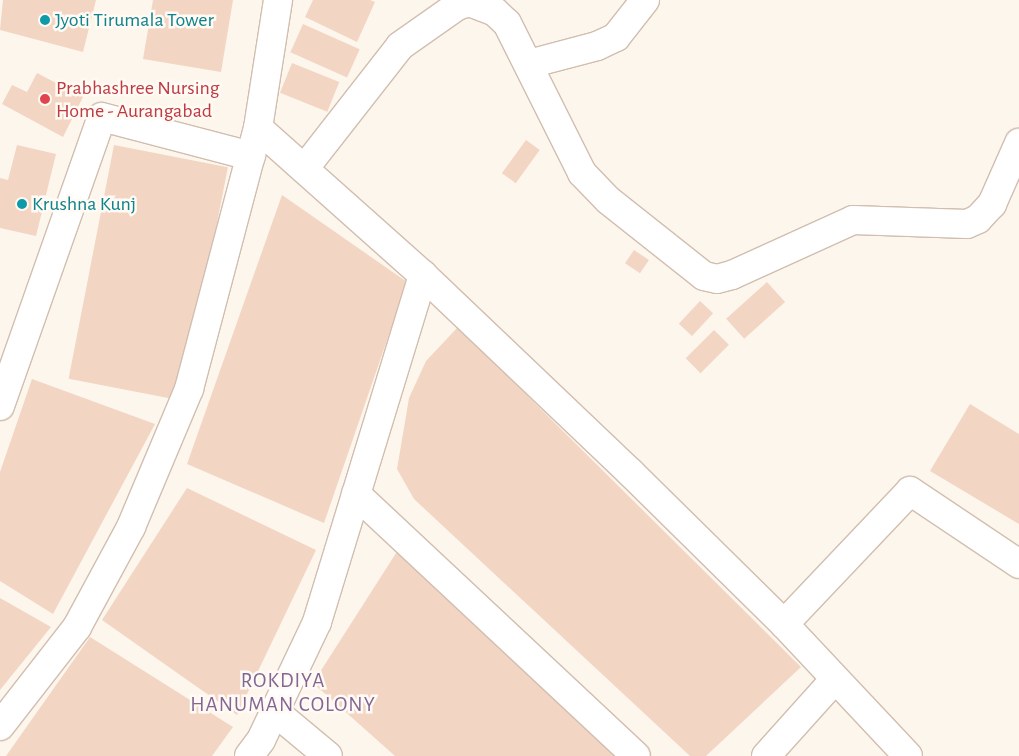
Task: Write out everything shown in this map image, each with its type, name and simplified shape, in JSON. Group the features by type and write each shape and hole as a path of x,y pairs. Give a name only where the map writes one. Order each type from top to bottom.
{"street":[{"path":"0,726 76,627 131,527 189,389 258,128 278,0"},
{"path":"529,64 597,46 616,37 645,0"},
{"path":"304,169 400,46 456,6 469,2 510,11 529,64 556,116 567,147 582,173 608,200 690,267 704,276 718,279 732,275 853,220 967,224 978,219 992,204 1019,143"},
{"path":"0,406 102,117 251,156"},
{"path":"258,128 423,275 784,624 908,756"},
{"path":"249,756 274,711 317,622 423,275"},
{"path":"784,624 910,491 1019,564"},
{"path":"356,494 636,756"},
{"path":"766,756 835,679"},
{"path":"274,711 328,756"}],"building":[{"name":"Jyoti Tirumala Tower","path":"3,0 96,0 83,52 0,30"},
{"path":"153,0 233,0 221,72 143,59"},
{"path":"313,0 370,0 375,2 357,42 305,17"},
{"path":"303,24 360,49 347,78 290,52"},
{"path":"292,63 339,82 327,112 280,93"},
{"path":"37,73 83,97 63,137 2,104 12,85 27,92"},
{"path":"526,140 540,150 516,183 502,173"},
{"name":"Krushna Kunj","path":"17,145 56,154 36,236 0,228 0,178 8,180"},
{"path":"114,145 228,167 182,401 69,379"},
{"path":"282,195 407,282 324,523 187,464"},
{"path":"634,250 649,260 640,273 625,263"},
{"path":"767,282 785,302 744,339 726,319"},
{"path":"700,301 713,313 692,336 679,324"},
{"path":"458,327 801,667 706,756 690,756 414,499 397,469 409,398 426,361"},
{"path":"714,330 729,345 701,373 686,358"},
{"path":"32,379 155,424 53,614 0,581 0,472"},
{"path":"970,404 1019,434 1019,524 930,471"},
{"path":"187,488 316,550 237,715 102,620"},
{"path":"398,550 615,756 395,756 313,683"},
{"path":"0,598 51,627 0,690"},
{"path":"90,637 233,727 212,756 6,756"}],"place":[{"name":"Jyoti Tirumala Tower","path":"45,20"},
{"name":"Prabhashree Nursing Home - Aurangabad","path":"45,99"},
{"name":"Krushna Kunj","path":"22,204"}],"district":[{"name":"ROKDIYA HANUMAN COLONY","path":"283,693"}]}
